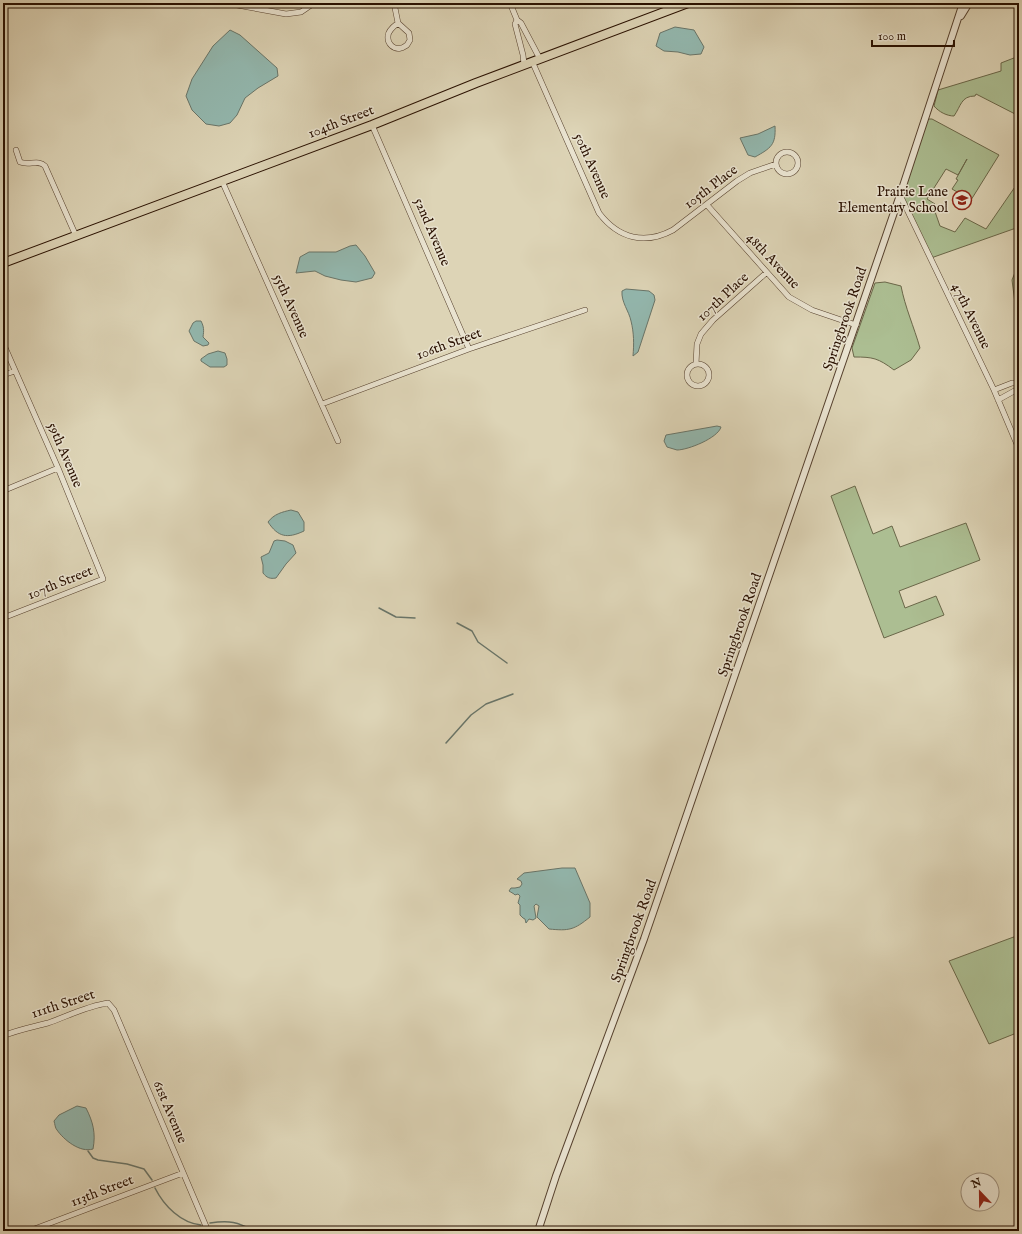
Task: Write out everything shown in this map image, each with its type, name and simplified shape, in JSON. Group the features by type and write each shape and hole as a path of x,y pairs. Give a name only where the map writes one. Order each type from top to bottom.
{"main road":[{"name":"104th Street","path":"3,263 372,125 476,82 688,3"}],"street":[{"path":"165,3 172,5 237,5 286,14 301,12 314,3"},
{"path":"394,3 398,23 409,33 410,40 407,45 401,48 394,48 389,43 388,36 391,30 398,23"},
{"path":"510,3 517,20 521,22 532,61"},
{"name":"Springbrook Road","path":"538,1231 556,1176 644,939 856,325 962,3"},
{"name":"Springbrook Road","path":"956,24 969,3"},
{"path":"517,20 515,24 523,55 532,61"},
{"name":"50th Avenue","path":"532,61 599,213 604,220 617,231 635,238 653,238 664,235"},
{"name":"52nd Avenue","path":"372,125 470,349"},
{"path":"16,150 20,162 26,164 38,162 45,166 76,236"},
{"name":"105th Place","path":"788,151 795,154 798,161 797,168 792,173 788,174 781,173 776,167 776,164 778,156 788,151"},
{"name":"105th Place","path":"664,235 707,205 737,181 750,173 776,164"},
{"name":"55th Avenue","path":"222,181 338,441"},
{"name":"47th Avenue","path":"900,195 994,390 1019,449"},
{"name":"48th Avenue","path":"707,205 788,297 812,310 856,325"},
{"name":"107th Place","path":"696,364 697,344 701,334 713,320 766,273"},
{"name":"106th Street","path":"322,404 470,349 585,310"},
{"name":"59th Avenue","path":"3,343 58,468 103,579"},
{"name":"107th Place","path":"696,364 703,364 706,366 709,373 708,380 700,386 692,384 687,375 690,368 696,364"},
{"path":"3,375 15,370"},
{"path":"994,390 1012,382 1019,384 1016,390 998,400"},
{"path":"5,490 58,468"},
{"name":"107th Street","path":"3,618 103,579"},
{"name":"111th Street","path":"3,1036 49,1022 96,1005 108,1003"},
{"name":"61st Avenue","path":"108,1003 114,1010 208,1231"},
{"name":"113th Street","path":"29,1231 183,1173"}],"green space":[{"path":"1019,56 1019,116 976,94 975,96 970,96 962,102 954,116 943,113 934,106 938,90 1001,71 1001,63"},
{"path":"928,119 932,119 999,155 971,200 952,189 958,180 956,179 967,159 958,175 946,169 927,199 935,204 933,206 940,226 955,232 965,218 986,229 1019,181 1019,227 931,258 900,195"},
{"path":"1019,268 1019,334 1012,280 1016,270"},
{"path":"885,282 901,286 920,348 911,360 894,370 875,359 854,357 852,348 875,283"},
{"path":"855,486 873,534 892,526 900,547 966,523 980,560 899,591 905,608 936,596 944,615 884,638 831,496"},
{"path":"1019,935 1019,1032 989,1044 949,961"}],"water":[{"path":"675,27 694,30 704,47 701,54 690,55 664,51 656,46 660,33"},
{"path":"230,30 240,35 277,68 278,76 245,98 237,115 230,123 219,126 206,124 192,110 186,96 192,79 213,46"},
{"path":"775,126 775,138 769,148 755,157 748,155 740,138 758,134"},
{"path":"356,245 365,256 375,273 372,278 356,282 325,276 315,271 296,273 300,257 309,252 336,252"},
{"path":"626,289 649,291 654,295 655,300 638,352 633,356 634,338 632,325 622,295 622,291"},
{"path":"196,321 201,321 203,325 203,337 209,343 208,345 203,346 194,341 189,331 193,323"},
{"path":"218,351 225,353 227,365 224,367 210,367 201,361 201,359 208,354"},
{"path":"717,426 721,427 719,431 709,439 688,448 677,450 667,447 664,441 666,435"},
{"path":"291,510 298,512 304,522 304,531 288,536 279,534 268,522 276,515"},
{"path":"274,541 285,541 293,545 296,553 276,578 270,578 263,573 261,557 269,553"},
{"path":"562,868 575,868 590,903 590,917 580,925 571,929 549,929 537,917 539,906 536,904 534,906 536,918 533,920 529,919 526,923 525,919 520,915 520,905 518,903 520,896 509,891 511,888 520,887 522,884 521,881 517,879 524,873"},
{"path":"77,1106 86,1108 90,1118 94,1133 93,1149 83,1149 73,1145 60,1134 56,1128 54,1121 59,1115"}],"waterway":[{"path":"379,608 396,617 415,618"},
{"path":"457,623 472,631 478,642 507,663"},
{"path":"446,743 471,715 486,704 513,694"},
{"path":"88,1151 93,1158 98,1160 127,1164 144,1169 152,1180"},
{"path":"155,1188 168,1207 180,1217 194,1224 201,1225"},
{"path":"210,1223 233,1222 255,1231"}],"place":[{"name":"Prairie Lane Elementary School","path":"962,200"}]}
